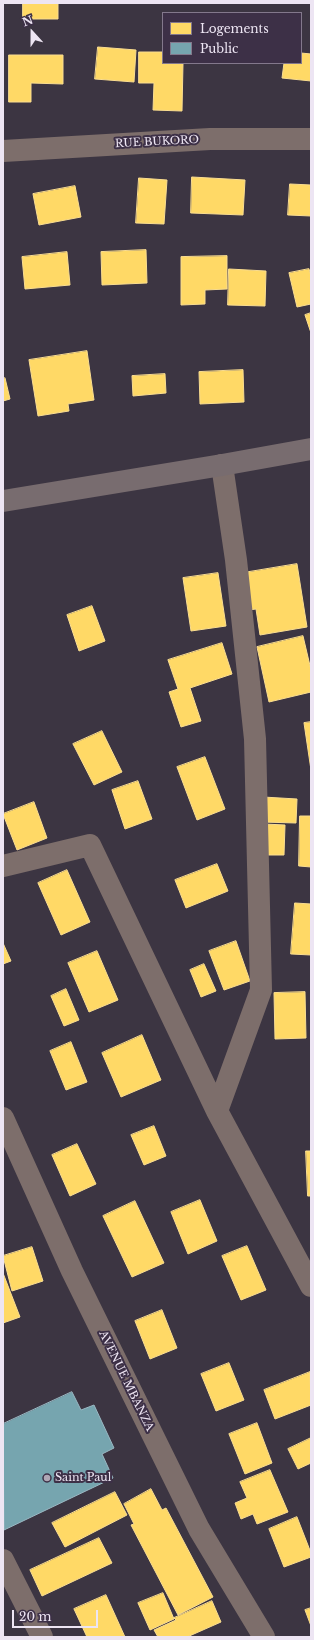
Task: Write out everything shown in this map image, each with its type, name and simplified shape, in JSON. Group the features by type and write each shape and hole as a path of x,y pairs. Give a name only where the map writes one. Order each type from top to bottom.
{"highway":[{"path":"3,501 222,466 311,449"}],"street":[{"name":"RUE BUKORO","path":"3,151 210,139 311,139"},
{"path":"217,1111 261,990 255,739 236,560 222,466"},
{"path":"3,866 90,845 217,1111 311,1286"},
{"name":"AVENUE MBANZA","path":"3,1118 72,1271 199,1529 264,1637"},
{"path":"3,1560 42,1637"}],"building: Logements":[{"path":"23,3 58,3 58,19 23,19"},
{"path":"98,47 136,50 134,82 95,79"},
{"path":"139,52 162,52 162,64 183,64 182,111 153,110 154,83 139,83"},
{"path":"302,53 311,54 311,81 282,78 284,64 302,64"},
{"path":"9,55 63,55 63,84 31,83 31,102 9,102"},
{"path":"192,177 245,180 243,215 191,213"},
{"path":"139,178 167,180 164,224 136,223"},
{"path":"290,184 311,185 311,216 288,215"},
{"path":"75,186 81,217 39,225 33,194"},
{"path":"146,250 147,283 102,285 101,252"},
{"path":"67,252 70,285 25,289 22,257"},
{"path":"227,256 227,289 205,290 205,304 181,305 181,257"},
{"path":"229,269 266,271 265,306 228,305"},
{"path":"309,269 311,276 311,304 297,307 289,273"},
{"path":"311,313 311,333 305,315"},
{"path":"87,351 94,400 68,404 69,411 38,416 29,360"},
{"path":"243,370 244,402 200,404 199,372"},
{"path":"165,374 166,393 133,396 132,376"},
{"path":"5,378 10,399 3,401 3,379"},
{"path":"297,564 307,627 260,635 256,609 249,610 243,573"},
{"path":"218,573 226,626 191,631 183,578"},
{"path":"92,606 105,641 79,651 67,615"},
{"path":"303,636 311,670 311,692 269,702 257,647"},
{"path":"222,643 232,674 190,688 201,721 181,727 169,692 178,689 168,660"},
{"path":"311,722 311,770 304,723"},
{"path":"102,731 122,772 94,785 73,744"},
{"path":"205,757 225,809 197,820 177,767"},
{"path":"138,781 152,819 125,829 112,790"},
{"path":"263,797 297,799 296,823 262,822"},
{"path":"34,802 47,838 17,850 3,814"},
{"path":"300,816 311,816 311,867 299,866"},
{"path":"264,824 285,825 284,855 264,855"},
{"path":"217,864 228,891 186,908 175,880"},
{"path":"67,870 90,922 61,935 38,883"},
{"path":"295,903 311,904 311,955 291,954"},
{"path":"236,941 250,981 224,990 209,951"},
{"path":"3,943 11,961 3,964"},
{"path":"97,951 118,1000 89,1012 68,963"},
{"path":"204,964 216,991 201,997 190,970"},
{"path":"66,989 79,1020 64,1026 51,996"},
{"path":"305,992 306,1038 275,1039 274,993"},
{"path":"142,1035 161,1080 121,1097 102,1053"},
{"path":"71,1042 87,1082 66,1090 50,1051"},
{"path":"154,1126 166,1156 144,1165 131,1135"},
{"path":"77,1144 96,1184 70,1196 52,1155"},
{"path":"306,1151 311,1151 311,1196 308,1196"},
{"path":"200,1200 217,1241 188,1254 171,1212"},
{"path":"135,1201 164,1263 132,1277 103,1216"},
{"path":"247,1246 266,1290 241,1300 222,1256"},
{"path":"32,1247 43,1281 12,1291 3,1256"},
{"path":"3,1273 20,1317 3,1323"},
{"path":"162,1310 177,1348 150,1359 135,1321"},
{"path":"229,1363 244,1400 216,1411 201,1374"},
{"path":"310,1372 311,1405 275,1419 264,1390"},
{"path":"257,1423 272,1463 245,1474 229,1434"},
{"path":"311,1438 311,1463 298,1469 288,1449"},
{"path":"270,1470 288,1512 257,1524 253,1514 241,1519 235,1503 247,1498 240,1482"},
{"path":"151,1489 162,1510 166,1508 213,1597 178,1615 131,1525 134,1524 124,1504"},
{"path":"115,1492 127,1515 65,1547 52,1523"},
{"path":"297,1517 311,1553 311,1557 284,1567 269,1529"},
{"path":"99,1538 112,1563 42,1596 30,1570"},
{"path":"163,1593 174,1619 150,1630 138,1603"},
{"path":"106,1595 125,1637 87,1637 74,1609"},
{"path":"212,1601 221,1622 187,1637 158,1637 154,1630 176,1620 174,1618"},
{"path":"311,1608 311,1626 305,1610"}],"building: Public":[{"path":"72,1392 81,1410 94,1405 114,1448 102,1454 113,1478 4,1530 3,1424"}],"place":[{"name":"Saint Paul","path":"47,1478"}]}
